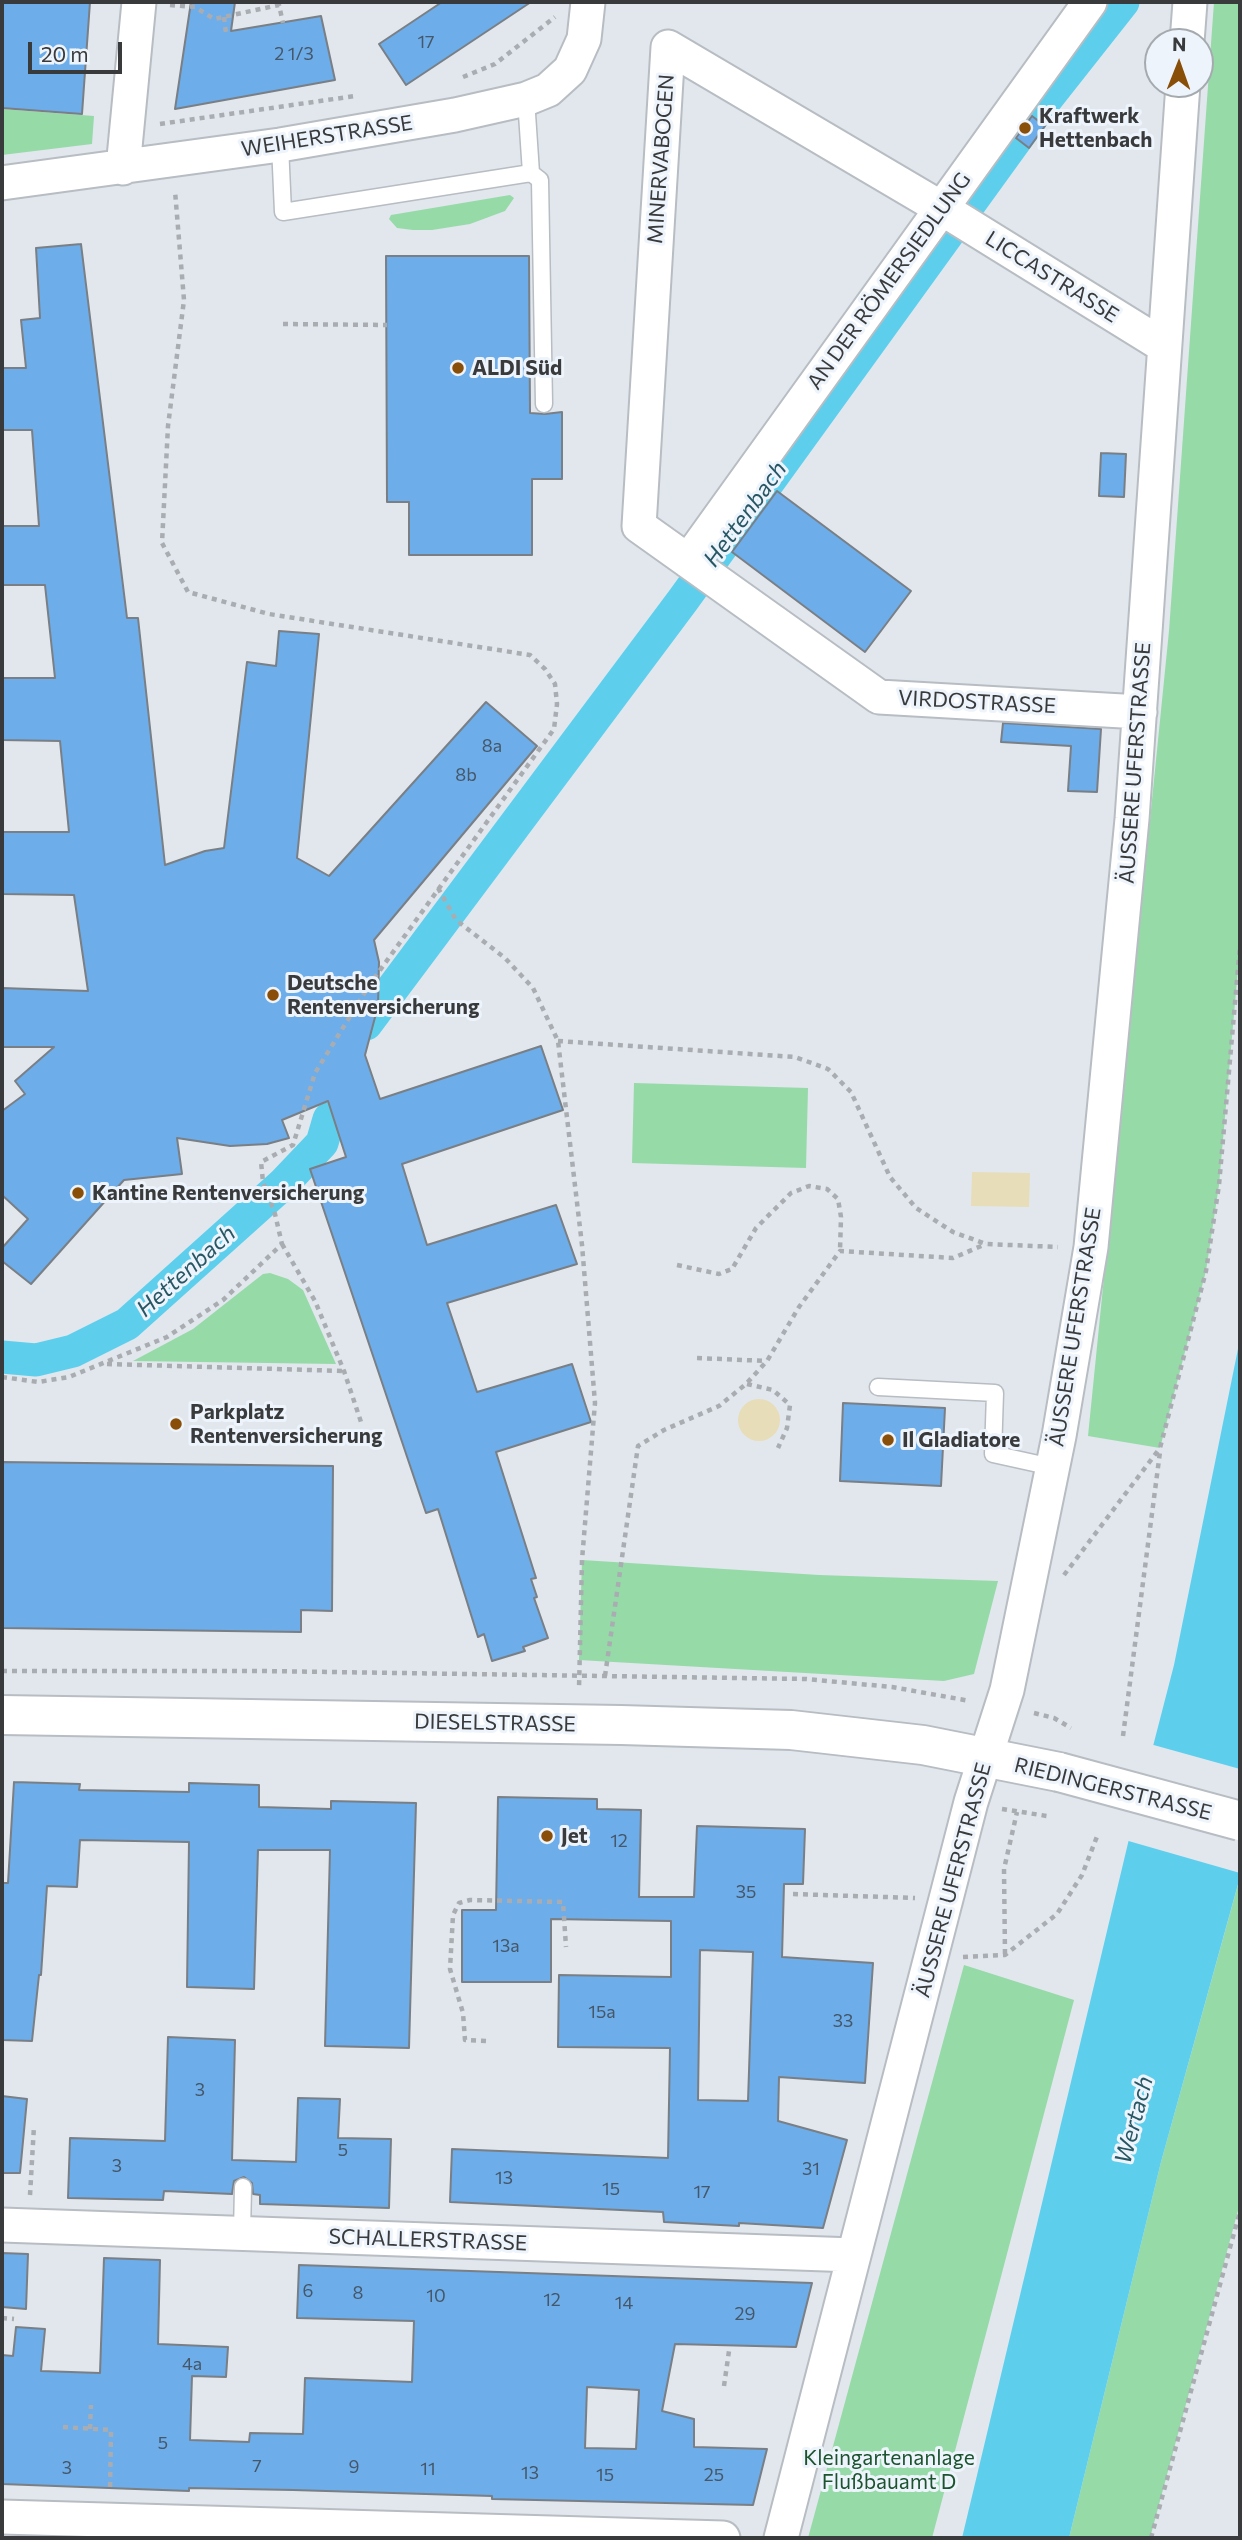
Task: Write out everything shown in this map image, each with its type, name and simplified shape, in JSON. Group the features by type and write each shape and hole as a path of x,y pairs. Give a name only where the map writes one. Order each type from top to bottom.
{"main road":[{"name":"DIESELSTRASSE","path":"2,1715 791,1730 903,1742 986,1757"},
{"name":"RIEDINGERSTRASSE","path":"986,1757 1059,1772 1240,1821"}],"street":[{"path":"123,168 139,2"},
{"name":"WEIHERSTRASSE","path":"2,183 280,145 455,115 526,99 548,90 570,70 584,39 588,2"},
{"name":"AN DER RÖMERSIEDLUNG","path":"688,561 1090,2"},
{"path":"1187,28 1189,2"},
{"name":"MINERVABOGEN","path":"688,561 639,526 668,47 940,208"},
{"name":"ÄUSSERE UFERSTRASSE","path":"781,2538 971,1802 1001,1707 1052,1467 1091,1247 1129,859 1182,98"},
{"name":"LICCASTRASSE","path":"940,208 1164,346"},
{"name":"VIRDOSTRASSE","path":"688,561 879,697 1140,712"},
{"name":"SCHALLERSTRASSE","path":"15,2225 854,2255"},
{"path":"2,2517 723,2538"}],"lane":[{"path":"526,99 531,173"},
{"path":"280,145 283,212 531,173 540,180 544,404"},
{"path":"1034,698 1090,701 1102,709 1140,712"},
{"path":"878,1387 995,1392 993,1454 1052,1467"},
{"path":"242,2233 243,2187"}],"path":[{"path":"139,2 195,6 214,19 279,5 283,23"},
{"path":"452,82 495,64 558,15"},
{"path":"224,16 226,33"},
{"path":"127,129 357,96"},
{"path":"172,160 184,300 168,426 162,543 188,592 269,614 530,655 545,669 555,684 557,704 554,729 370,984 315,1073 293,1145 261,1162 263,1182 282,1244 315,1301 344,1371 361,1422"},
{"path":"284,324 387,325"},
{"path":"438,888 456,920 505,958 533,988 558,1041 582,1245 596,1403 582,1560 579,1724"},
{"path":"1123,1736 1160,1448 1206,1271 1219,1185 1240,946"},
{"path":"558,1041 795,1056 828,1069 851,1092 890,1177 916,1208 953,1232 986,1244 1091,1247"},
{"path":"605,1676 638,1446 664,1430 719,1406 746,1384 767,1361 799,1307 839,1251 841,1217 838,1199 827,1189 809,1186 791,1193 756,1228 732,1269 719,1274 677,1265"},
{"path":"2,1377 38,1382 69,1377 167,1337 223,1300 282,1244"},
{"path":"839,1251 953,1258 986,1244"},
{"path":"697,1359 767,1361"},
{"path":"106,1364 344,1371"},
{"path":"746,1384 773,1390 790,1405 787,1428 778,1448"},
{"path":"1027,1593 1059,1582 1160,1448"},
{"path":"2,1671 806,1679 892,1686 1054,1718 1071,1728"},
{"path":"971,1802 1047,1816"},
{"path":"1005,1955 1004,1869 1017,1812"},
{"path":"931,1958 1005,1955 1057,1914 1082,1875 1098,1834"},
{"path":"793,1894 946,1899"},
{"path":"486,2041 465,2040 463,2012 450,1969 453,1915 459,1903 470,1900 563,1902 566,1947"},
{"path":"15,2225 34,2126"},
{"path":"1151,2538 1240,2211"},
{"path":"2,2318 14,2319"},
{"path":"724,2386 729,2351"},
{"path":"90,2429 91,2405"},
{"path":"63,2427 111,2430 110,2520"}],"green space":[{"path":"1214,2 1240,2 1240,946 1219,1185 1206,1271 1160,1448 1088,1436 1169,631 1207,98 1214,98"},
{"path":"2,109 94,116 92,144 2,155"},
{"path":"510,195 514,198 505,211 470,224 413,230 397,228 389,219 391,215"},
{"path":"634,1083 808,1088 806,1168 632,1163"},
{"path":"270,1273 288,1279 303,1290 336,1364 133,1361 193,1329 263,1274"},
{"path":"582,1560 819,1575 998,1581 974,1674 944,1681 579,1660"},
{"path":"1239,1881 1240,2203 1150,2538 1069,2538 1161,2162"},
{"name":"Kleingartenanlage Flußbauamt D","path":"964,1965 1074,2000 932,2538 808,2538"}],"sand":[{"path":"972,1172 1030,1173 1029,1207 971,1206"},
{"path":"759,1399 774,1405 780,1420 774,1435 759,1441 744,1435 738,1420 744,1405"}],"water":[{"name":"Wertach","path":"1240,1339 1240,1877 1161,2162 1069,2538 962,2538 1129,1839 1174,1665"}],"pier":[{"path":"1150,1744 1240,1769 1240,1873 1125,1840"}],"building":[{"path":"2,2 90,2 82,114 2,108"},
{"path":"191,2 235,2 231,31 321,16 335,80 175,109"},
{"path":"442,2 531,2 406,85 379,44"},
{"path":"1032,116 1045,126 1029,148 1016,138"},
{"path":"81,244 127,618 138,618 165,865 205,851 224,848 247,662 276,666 279,631 319,634 297,858 329,876 486,702 537,746 374,940 379,962 378,1006 365,1055 380,1099 541,1046 563,1110 402,1164 427,1245 556,1205 577,1264 447,1303 477,1392 572,1364 591,1422 496,1452 536,1578 531,1579 537,1597 534,1598 548,1638 523,1647 525,1651 492,1661 484,1634 478,1637 438,1509 426,1513 310,1169 346,1157 328,1101 282,1120 289,1138 267,1144 230,1146 177,1138 182,1174 124,1180 31,1284 2,1261 2,1248 28,1219 2,1195 2,1111 25,1094 15,1081 54,1047 2,1047 2,988 88,991 74,895 2,894 2,832 69,832 60,741 2,740 2,678 55,678 45,585 2,585 2,526 39,526 32,430 2,430 2,368 26,368 21,320 40,318 36,248"},
{"name":"ALDI Süd","path":"386,256 529,256 530,413 562,412 562,479 532,479 532,555 409,555 409,502 387,502"},
{"path":"1101,453 1126,454 1124,497 1099,496"},
{"path":"777,491 911,591 865,652 732,552"},
{"path":"1003,723 1101,729 1097,792 1068,791 1071,746 1001,742"},
{"name":"Il Gladiatore","path":"843,1403 945,1408 941,1486 840,1481"},
{"path":"2,1462 333,1466 332,1611 301,1610 301,1632 2,1628"},
{"path":"14,1782 80,1784 79,1790 189,1792 189,1783 259,1785 259,1807 331,1809 331,1801 416,1803 409,2048 325,2046 330,1850 258,1850 254,1989 187,1987 189,1842 80,1840 77,1887 47,1886 41,1975 32,2041 2,2040 2,1883 8,1883"},
{"path":"498,1797 597,1799 597,1809 641,1810 639,1897 694,1897 697,1826 805,1829 803,1884 784,1884 782,1957 873,1963 865,2083 779,2077 778,2121 847,2140 823,2228 664,2222 663,2212 450,2202 452,2149 668,2158 670,2048 558,2047 559,1975 671,1977 671,1921 551,1919 551,1982 462,1982 462,1910 496,1910","holes":["700,1950 753,1952 748,2101 698,2100"]},
{"path":"168,2037 235,2040 232,2160 296,2162 298,2098 340,2099 338,2138 391,2139 389,2208 260,2204 260,2195 253,2194 252,2183 244,2177 234,2181 232,2194 164,2191 163,2200 68,2198 70,2138 165,2141"},
{"path":"2,2096 27,2099 20,2173 2,2173"},
{"path":"2,2253 28,2254 26,2309 2,2307"},
{"path":"104,2258 160,2260 158,2344 228,2347 226,2377 192,2376 190,2440 249,2442 250,2433 303,2434 305,2378 412,2382 414,2321 297,2318 299,2265 812,2283 796,2347 675,2344 662,2411 694,2419 694,2447 767,2449 753,2505 492,2499 492,2496 293,2490 189,2488 189,2491 2,2484 2,2355 13,2356 16,2327 45,2329 41,2371 100,2373","holes":["587,2387 639,2390 636,2449 585,2448"]}],"waterway":[{"name":"Hettenbach","path":"366,1024 683,600 1033,116 1123,2"},
{"name":"Hettenbach","path":"2,1357 36,1360 73,1351 127,1324 283,1184 322,1143 329,1119"}],"place":[{"name":"Kraftwerk Hettenbach","path":"1025,128"},
{"name":"ALDI Süd","path":"458,368"},
{"name":"Deutsche Rentenversicherung","path":"273,995"},
{"name":"Kantine Rentenversicherung","path":"78,1193"},
{"name":"Parkplatz Rentenversicherung","path":"176,1424"},
{"name":"Il Gladiatore","path":"888,1440"},
{"name":"Jet","path":"547,1836"}]}
